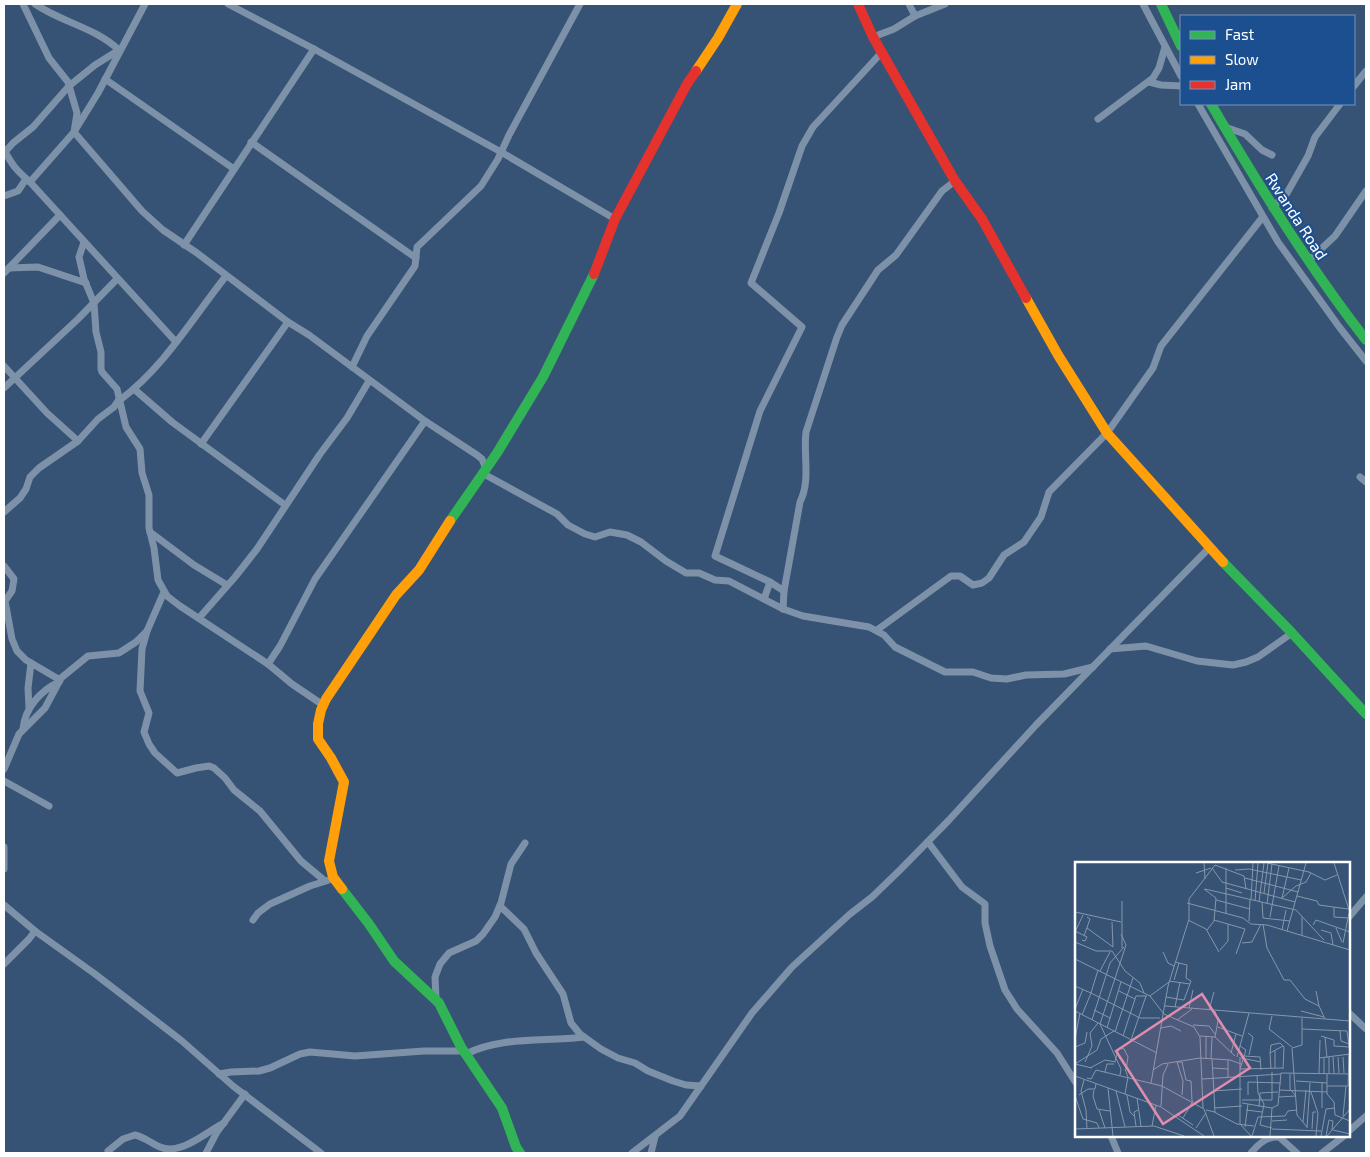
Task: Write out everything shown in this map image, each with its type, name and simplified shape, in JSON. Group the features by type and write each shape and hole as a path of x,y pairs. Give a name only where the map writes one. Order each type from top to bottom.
{"main road":[{"path":"520,1153 499,1102 465,1053 436,999 394,961 369,924 330,880 329,861 344,782 318,739 318,724 323,705 396,595 419,570 484,471 550,363 597,266 615,219 687,84 718,38 737,4"},
{"path":"858,4 873,37 955,181 982,219 1058,355 1107,433 1209,548 1292,633 1366,714"},
{"path":"1161,4 1180,44"},
{"name":"Rwanda Road","path":"1212,105 1272,208 1337,303 1366,340"}],"street":[{"path":"23,4 49,58 69,86 77,113 74,132 142,211 163,230 197,252 288,322 309,335 425,421 478,455 482,459 484,471 557,514 568,525 595,537 610,532 628,535 641,542 659,557 688,574 699,573 715,580 728,580 783,609 815,620 866,625 884,635 895,647 945,672 973,672 1003,679 1031,674 1064,674 1094,667"},
{"path":"35,4 53,15 99,34 119,50"},
{"path":"4,196 18,191 74,132 105,79 144,4"},
{"path":"228,4 501,152 615,219"},
{"path":"352,367 367,336 415,266 417,247 421,241 481,186 498,159 579,6 570,4"},
{"path":"909,4 915,16"},
{"path":"873,37 894,29 915,16 945,4"},
{"path":"1143,4 1180,74"},
{"path":"1098,119 1149,82 1159,68 1165,47"},
{"path":"184,244 314,49"},
{"path":"119,50 95,65 69,86 33,127 4,152 10,162 176,342"},
{"path":"784,591 770,582 715,556 760,410 802,327 751,283 779,213 802,146 813,127 882,52"},
{"path":"1355,85 1366,71"},
{"path":"105,79 234,169"},
{"path":"1149,82 1164,86 1180,86"},
{"path":"1199,105 1262,218 1334,321 1366,361"},
{"path":"1272,208 1287,193 1306,160 1315,137 1339,105"},
{"path":"1226,127 1245,134 1262,150 1272,155"},
{"path":"251,142 416,258"},
{"path":"783,609 784,591 806,478 804,447 806,432 837,337 842,325 878,270 896,255 942,191 955,181"},
{"path":"1308,261 1335,236 1366,191"},
{"path":"6,270 60,215"},
{"path":"877,630 950,576 960,576 973,585 982,583 989,578 1004,555 1024,542 1041,517 1048,492 1056,483 1063,480 1107,433 1152,368 1161,346 1262,218"},
{"path":"84,242 79,257 94,303 96,332 101,352 101,369 117,389 126,426 140,449 142,473 149,495 150,532 158,580 164,592 180,606 268,664 292,684 323,705"},
{"path":"6,270 38,267 86,283"},
{"path":"4,512 20,498 26,489 30,477 39,468 78,441 98,419 134,389 176,342 226,276"},
{"path":"4,388 65,332 117,279"},
{"path":"201,444 288,322"},
{"path":"4,366 47,413 78,441"},
{"path":"199,618 257,549 320,454 347,418 370,381"},
{"path":"134,389 201,444 286,505"},
{"path":"268,664 280,646 315,579 425,421"},
{"path":"1360,477 1366,482"},
{"path":"150,532 194,565 227,586"},
{"path":"632,1153 677,1120 752,1013 792,967 850,914 872,897 928,842 1036,725 1209,548"},
{"path":"4,566 14,579 12,591 5,601 12,639 20,655 59,681"},
{"path":"764,599 770,582"},
{"path":"164,592 147,631 142,649 140,691 149,714 144,732 148,744 177,774 196,768 209,766 214,768 234,790 260,811 301,861 330,880"},
{"path":"23,729 23,723 30,708 42,692 59,681 83,659 88,656 110,655 123,651 147,631"},
{"path":"1110,649 1146,646 1197,661 1233,665 1258,657 1292,633"},
{"path":"30,708 28,688 31,663"},
{"path":"4,769 15,740 23,729 46,708 59,681"},
{"path":"4,781 49,806"},
{"path":"928,842 962,887 984,904 985,923 990,946 1005,990 1017,1009 1058,1053 1075,1081"},
{"path":"436,999 435,977 444,958 461,946 480,938 495,917 500,906 511,864 525,843"},
{"path":"4,848 4,869"},
{"path":"253,920 258,913 270,904 310,886 330,880"},
{"path":"1350,916 1366,897"},
{"path":"4,906 34,931 95,974 196,1051 244,1094 321,1153"},
{"path":"500,906 524,929 536,953 563,994 574,1029 601,1049 618,1058 635,1063 648,1071 673,1081 686,1085 701,1086"},
{"path":"4,964 29,939 34,931"},
{"path":"1350,1015 1366,1029"},
{"path":"220,1074 265,1070 300,1054 310,1052 356,1056 415,1052 465,1053 497,1043 584,1037"},
{"path":"206,1153 244,1094"},
{"path":"1350,1130 1366,1116"},
{"path":"108,1151 123,1139 135,1134 170,1151 187,1144 224,1123"},
{"path":"651,1153 655,1137"},
{"path":"1111,1137 1118,1153"},
{"path":"1251,1153 1267,1139 1274,1137"},
{"path":"1279,1137 1297,1153"},
{"path":"1322,1153 1343,1137"}],"traffic: fast":[{"path":"1161,4 1180,44"},
{"path":"1212,105 1285,225 1324,283 1366,340"},
{"path":"450,521 497,453 543,377 594,274"},
{"path":"1223,562 1292,633 1366,714"},
{"path":"342,889 394,961 439,1003 461,1047 502,1108 520,1153"}],"traffic: slow":[{"path":"696,71 718,38 737,4"},
{"path":"1026,298 1058,355 1107,433 1223,562"},
{"path":"342,889 333,877 329,861 344,782 318,739 318,724 321,710 326,699 396,595 419,570 450,521"}],"traffic: jam":[{"path":"858,4 873,37 955,181 982,219 1026,298"},
{"path":"594,274 615,219 687,84 696,71"}]}
